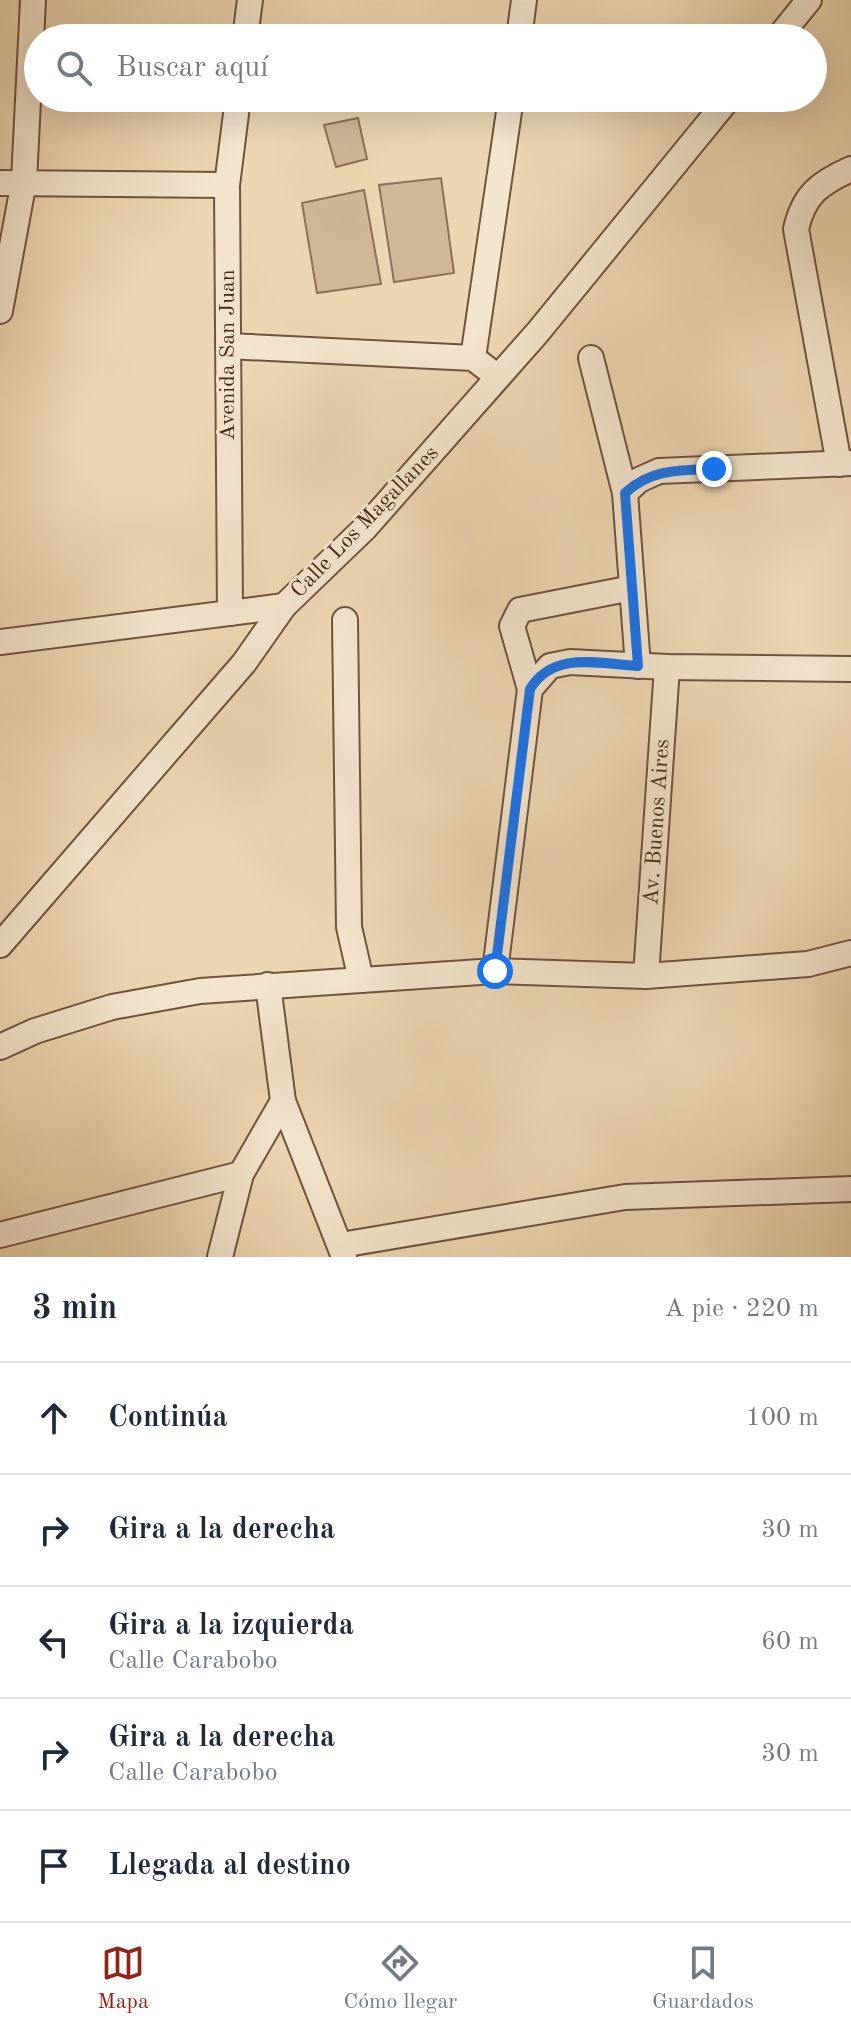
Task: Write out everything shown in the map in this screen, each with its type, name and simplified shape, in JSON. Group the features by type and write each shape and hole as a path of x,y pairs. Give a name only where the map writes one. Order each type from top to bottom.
{"street":[{"path":"30,24 33,0"},
{"path":"247,24 250,0"},
{"path":"521,24 524,0"},
{"path":"789,24 809,0"},
{"path":"0,311 24,78"},
{"name":"Avenida San Juan","path":"230,613 227,185 236,112"},
{"path":"473,358 509,112"},
{"name":"Calle Los Magallanes","path":"0,945 244,663 284,606 365,528 498,377 717,112"},
{"path":"625,493 639,480 659,471 845,464 796,229 801,206 814,188 851,169"},
{"path":"12,182 227,185"},
{"path":"228,346 473,358 498,377"},
{"path":"591,358 625,493 638,666"},
{"path":"495,971 530,689 512,626 520,610 632,588"},
{"path":"0,642 284,606"},
{"path":"345,620 349,927 361,980"},
{"path":"530,689 550,666 570,662 667,667 851,669"},
{"name":"Av. Buenos Aires","path":"646,976 667,667"},
{"path":"0,1047 35,1031 112,1007 200,991 495,971 646,976 808,964 851,953"},
{"path":"268,985 283,1101 342,1251 625,1197 851,1189"},
{"path":"220,1257 241,1174 283,1101"},
{"path":"0,1235 241,1174"}],"shaded area":[{"path":"358,118 367,159 336,167 324,125"},
{"path":"441,178 454,273 394,282 379,185"},
{"path":"364,190 381,284 317,293 302,203"}],"route":[{"path":"495,971 530,689 538,675 550,666 570,662 638,666 625,493 639,480 659,471 714,469"}]}
